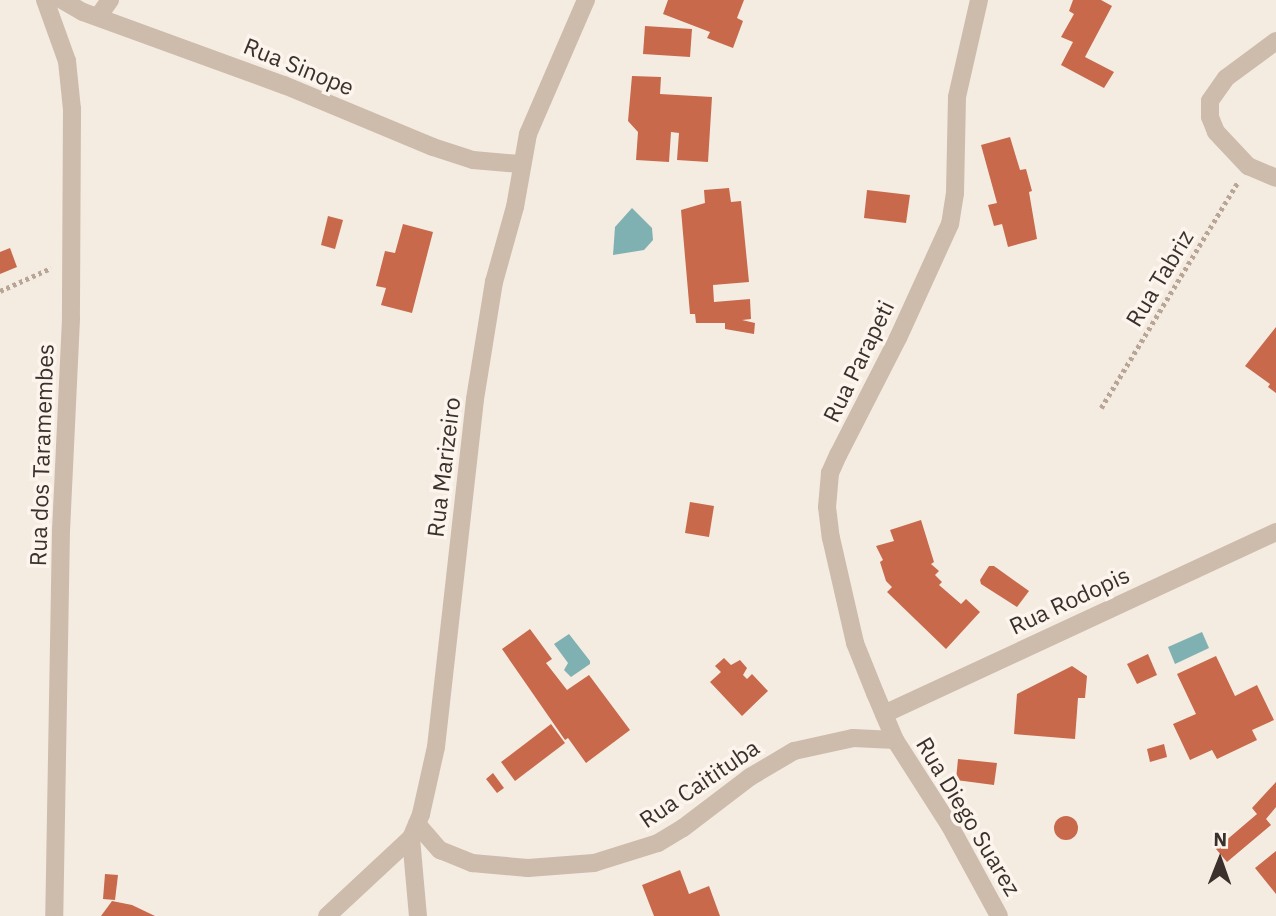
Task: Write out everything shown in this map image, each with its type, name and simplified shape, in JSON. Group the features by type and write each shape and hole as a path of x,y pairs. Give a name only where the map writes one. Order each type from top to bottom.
{"street":[{"name":"Rua dos Taramembes","path":"46,0 67,61 71,83 71,260 61,542 54,916"},
{"name":"Rua Sinope","path":"62,0 98,18 284,85 433,148 473,160 520,164"},
{"path":"98,18 110,0"},
{"name":"Rua Marizeiro","path":"414,831 436,747 485,334 494,282 515,207 520,164 528,134 586,0"},
{"name":"Rua Parapeti","path":"895,740 855,643 831,538 827,490 838,455 898,338 950,223 954,193 957,97 979,0"},
{"path":"1276,41 1226,78 1210,101 1210,117 1216,132 1248,166 1276,178"},
{"name":"Rua Rodopis","path":"884,713 1276,532"},
{"name":"Rua Caitituba","path":"414,831 440,849 472,863 528,868 594,863 658,843 683,828 750,777 794,751 853,738 895,740"},
{"name":"Rua Diego Suarez","path":"895,740 950,826 999,916"},
{"path":"327,916 414,831"},
{"path":"414,831 418,916"}],"path":[{"name":"Rua Tabriz","path":"1101,408 1248,166"},
{"path":"0,291 71,260"}],"water":[{"path":"632,208 652,228 653,240 644,250 613,255 615,227"},
{"path":"1202,632 1209,648 1175,664 1168,647"},
{"path":"569,634 590,661 590,664 571,677 564,670 568,663 554,644"}],"building":[{"path":"668,0 744,0 737,18 743,21 733,48 707,38 710,32 663,14"},
{"path":"1073,0 1101,0 1112,6 1085,57 1114,72 1104,88 1061,65 1073,42 1061,37 1074,14 1069,11"},
{"path":"645,26 692,29 690,57 643,54"},
{"path":"632,76 661,77 660,94 712,97 708,162 677,160 679,133 671,132 669,162 636,160 638,132 628,121"},
{"path":"1010,137 1020,170 1026,169 1032,191 1029,192 1037,239 1008,247 1002,224 994,226 988,205 997,203 981,145"},
{"path":"729,188 731,202 741,201 749,282 713,285 714,302 750,299 751,319 742,320 755,323 754,334 725,329 725,323 696,323 695,314 690,314 681,210 705,203 704,190"},
{"path":"867,190 910,195 906,223 864,218"},
{"path":"328,216 343,220 335,249 321,245"},
{"path":"403,224 433,232 412,313 381,305 386,288 376,286 385,251 395,253"},
{"path":"10,248 17,267 0,274 0,252"},
{"path":"1276,327 1276,393 1268,387 1270,384 1245,366"},
{"path":"690,502 714,506 709,537 685,533"},
{"path":"921,520 934,562 931,564 939,571 935,575 942,582 939,585 961,604 966,599 980,612 946,649 887,592 892,587 886,581 880,562 883,560 876,546 894,541 890,530"},
{"path":"989,566 994,566 1029,591 1017,607 981,584 980,580"},
{"path":"530,629 552,659 546,663 567,690 589,675 630,730 586,763 568,738 565,740 502,649"},
{"path":"1148,654 1157,675 1137,684 1127,664"},
{"path":"1216,656 1235,696 1257,685 1274,720 1252,730 1257,740 1217,759 1212,750 1190,760 1173,724 1196,714 1177,674"},
{"path":"724,658 731,665 740,660 747,668 743,675 747,679 752,674 768,691 742,716 710,682 721,672 715,666"},
{"path":"1072,666 1087,676 1085,698 1078,698 1075,739 1014,734 1017,694"},
{"path":"551,724 565,743 515,781 501,762"},
{"path":"1164,744 1167,757 1150,762 1147,749"},
{"path":"958,759 997,763 994,785 956,780"},
{"path":"493,773 504,788 497,793 486,779"},
{"path":"1276,782 1276,807 1266,819 1271,825 1227,862 1216,849 1257,814 1252,808"},
{"path":"1066,816 1075,819 1078,828 1075,837 1066,840 1057,837 1054,828 1057,819"},
{"path":"1276,851 1276,894 1255,868"},
{"path":"680,870 689,894 709,886 720,916 654,916 642,885"},
{"path":"105,874 118,875 115,900 103,899"},
{"path":"112,901 132,905 155,916 101,916"}]}
